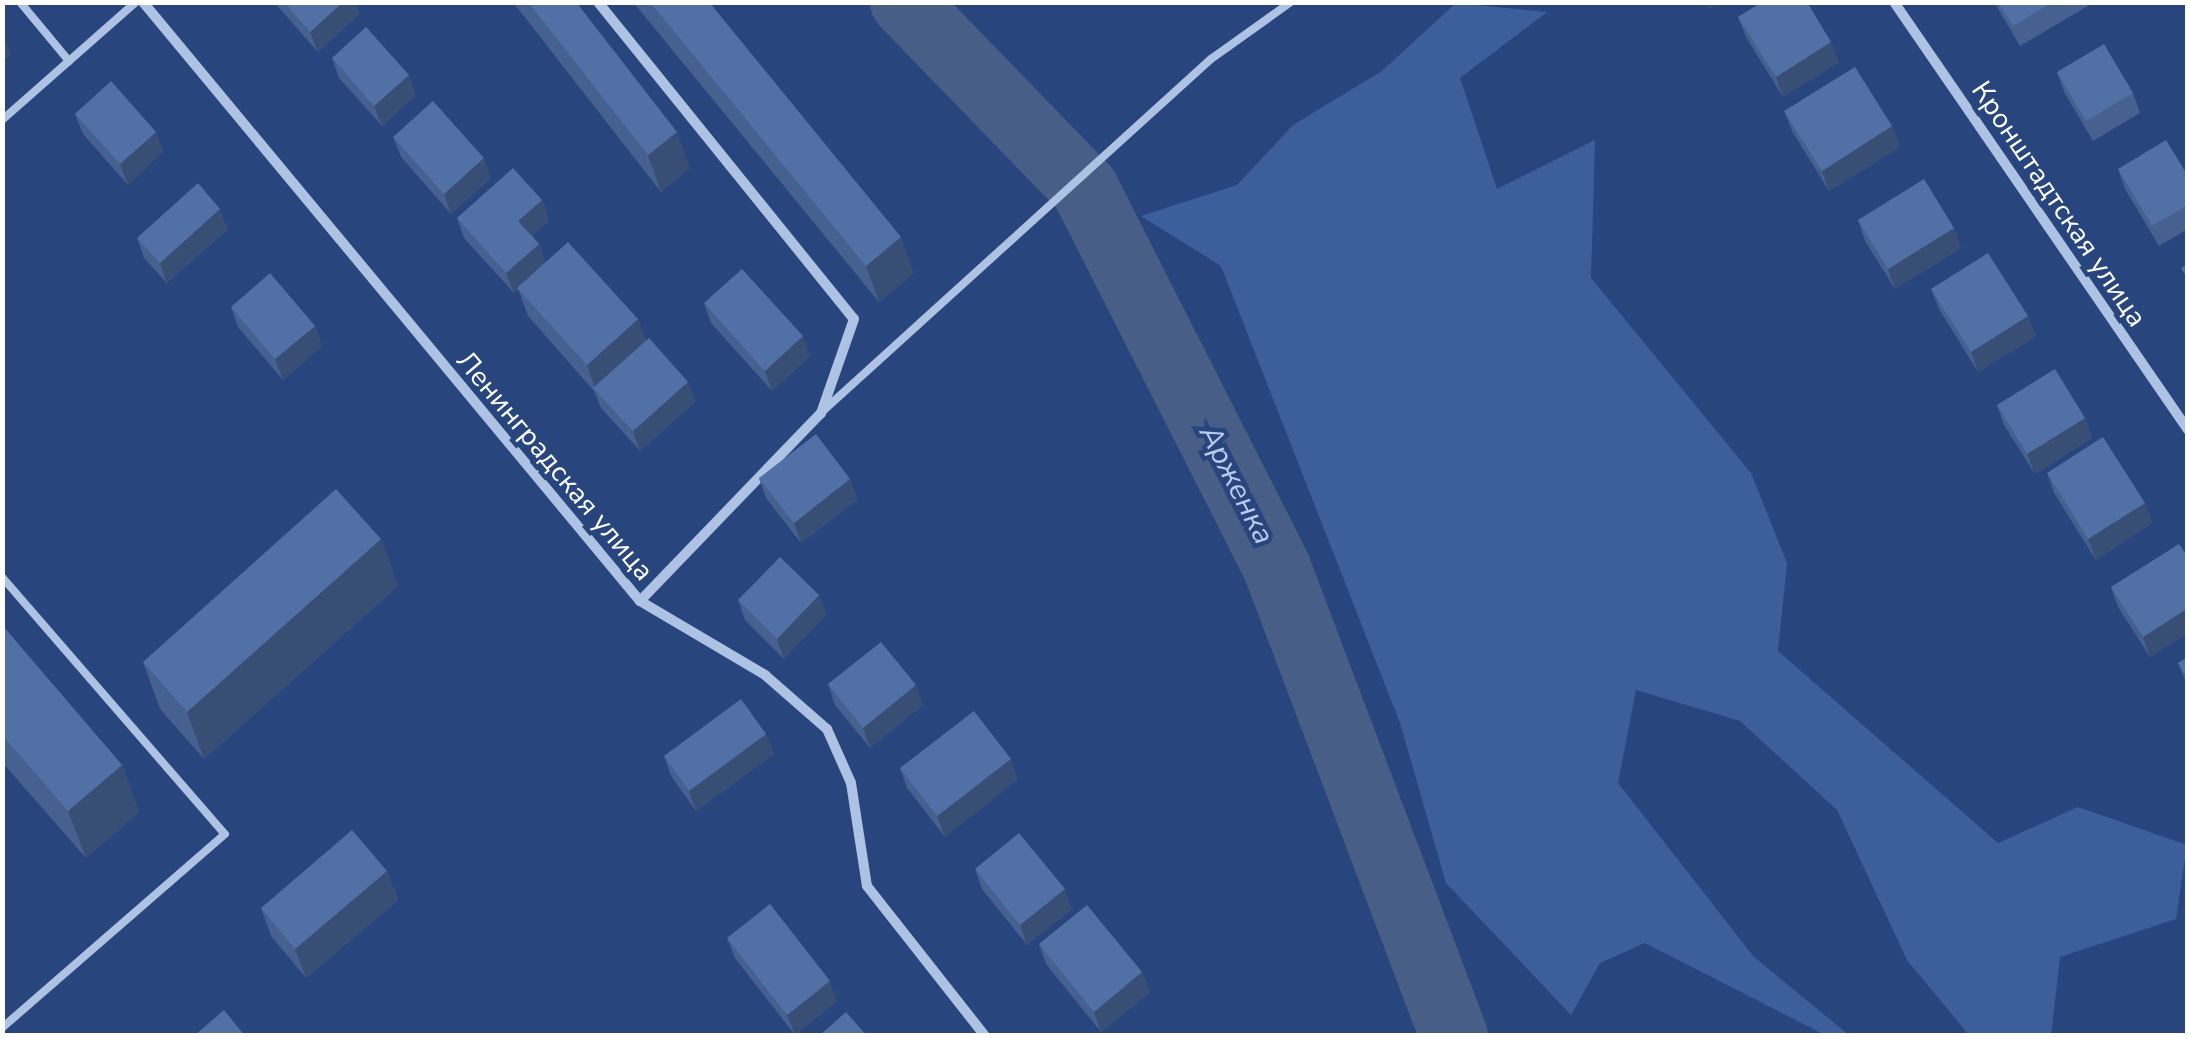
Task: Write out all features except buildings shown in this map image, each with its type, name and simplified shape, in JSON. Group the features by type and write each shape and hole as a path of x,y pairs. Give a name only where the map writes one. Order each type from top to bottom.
{"street":[{"name":"Ленинградская улица","path":"139,2 640,601 766,675 826,729 851,783 867,886 986,1036"},
{"path":"598,2 854,318 821,413 640,601"},
{"name":"Кронштадтская улица","path":"1894,2 2188,430"}],"lane":[{"path":"20,2 69,61"},
{"path":"2,120 139,2"},
{"path":"821,413 1211,58 1291,2"},
{"path":"2,576 225,834 2,1028"}],"shaded area":[{"path":"1456,3 1547,12 1460,78 1497,189 1595,140 1591,278 1751,473 1787,563 1778,651 1998,843 2078,807 2187,845 2176,919 2060,957 2051,1035 1969,1035 1907,960 1837,810 1740,721 1636,690 1618,783 1754,957 1849,1035 1825,1035 1645,943 1600,963 1571,1015 1446,883 1400,723 1221,266 1141,216 1237,185 1293,125 1382,71"}],"waterway":[{"name":"Арженка","path":"904,2 1085,189 1277,568 1454,1036"}]}
